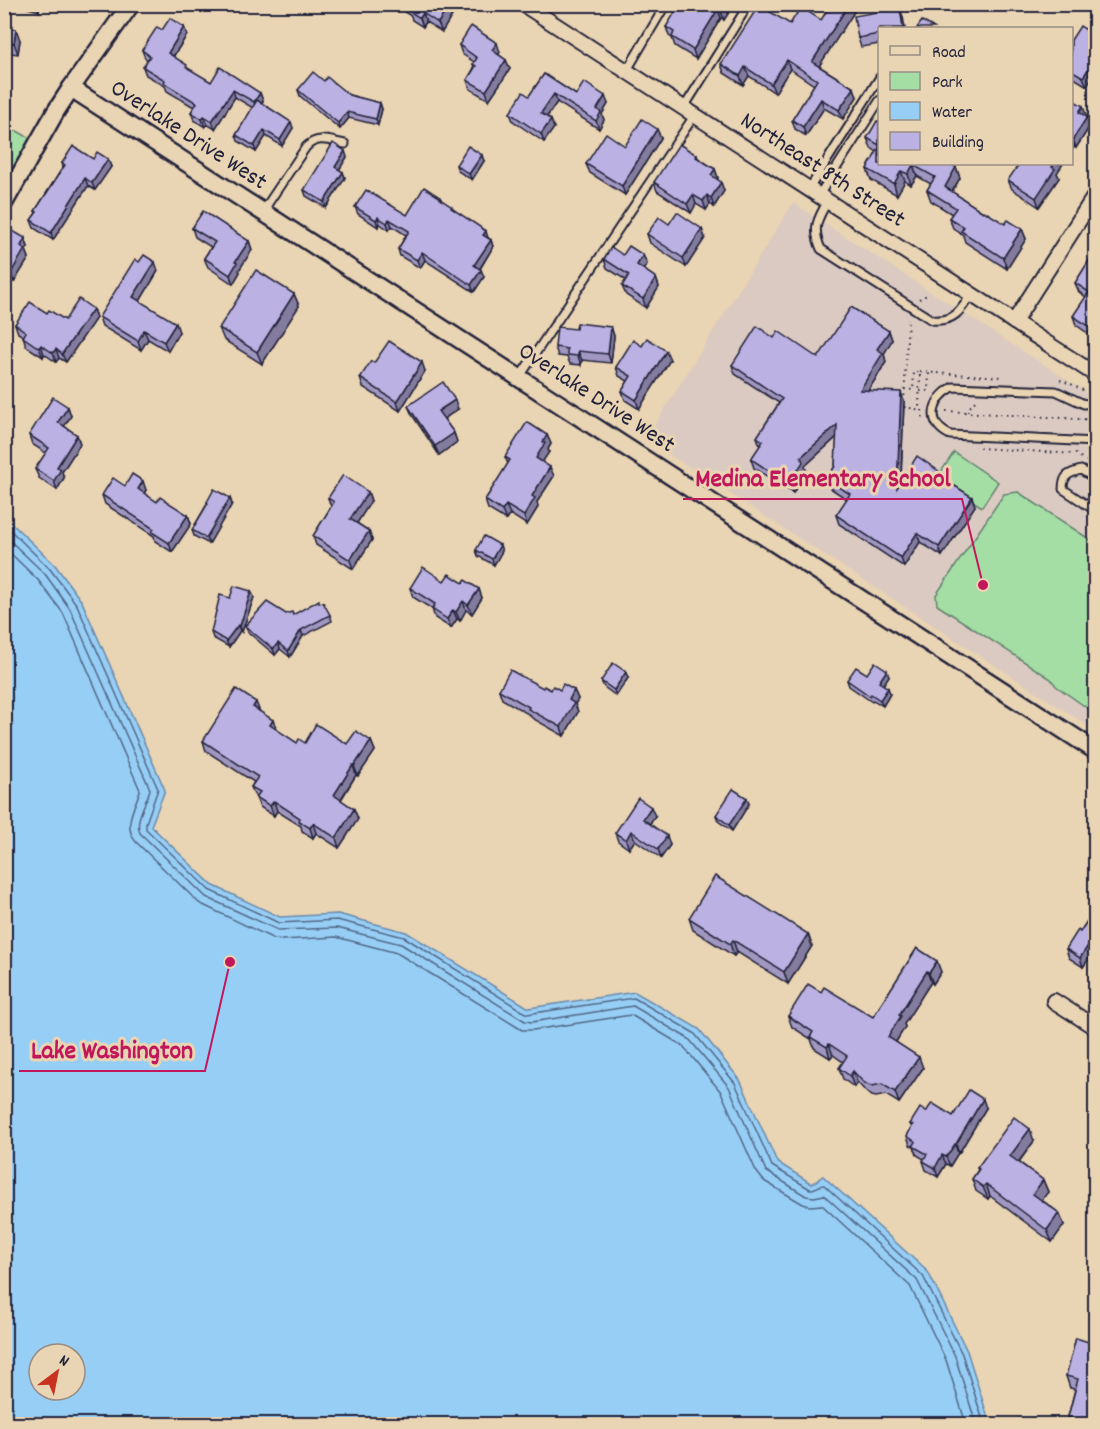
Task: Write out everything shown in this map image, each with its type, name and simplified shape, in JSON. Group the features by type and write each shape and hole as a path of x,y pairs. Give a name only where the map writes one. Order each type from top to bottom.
{"street":[{"path":"4,203 56,111 131,4"},
{"name":"Northeast 8th Street","path":"532,7 626,72 1095,375"},
{"name":"Overlake Drive West","path":"71,88 1095,751"},
{"path":"1014,322 1095,194"},
{"path":"1054,1001 1095,1028"}],"lane":[{"path":"626,72 666,4"},
{"path":"519,378 688,112 746,4"},
{"path":"878,79 819,195 816,224 821,249 932,320 941,321 959,314 971,294"},
{"path":"819,195 878,102"},
{"path":"262,213 311,142 321,139 345,144"},
{"path":"1095,402 1084,404 1056,391 953,387 940,397 934,410 939,426 950,435 1095,442"},
{"path":"1095,480 1081,470 1069,473 1063,482 1063,489 1095,511"}],"path":[{"path":"4,138 10,136 15,138"},
{"path":"908,318 904,408 926,410"},
{"path":"905,372 928,373 928,392 920,391"},
{"path":"904,389 913,390 914,372"},
{"path":"919,409 920,372"},
{"path":"968,412 978,398"},
{"path":"946,411 1095,420"},
{"path":"1086,461 1095,461"}],"shaded area":[{"path":"793,203 1095,398 1095,730 646,439"}],"green space":[{"path":"17,131 44,146 5,214 5,132"},
{"path":"954,452 998,482 982,507 937,478"},
{"path":"1018,492 1095,543 1095,709 1090,710 1056,686 1051,679 937,605 936,595 1004,494"}],"water":[{"path":"4,516 55,565 82,602 165,790 151,826 212,885 280,917 338,914 406,932 529,1008 635,992 699,1029 740,1080 777,1162 812,1184 823,1176 928,1272 967,1351 990,1424 5,1424"}],"building":[{"path":"403,4 450,4 438,23 423,13 420,18"},
{"path":"680,4 725,4 721,11 718,9 693,50 672,37 674,32 666,27"},
{"path":"831,4 849,4 812,62 854,88 839,110 821,99 803,127 792,120 817,80 787,60 771,84 745,67 740,76 721,64 759,5 790,24 801,7 821,20"},
{"path":"900,8 903,27 878,27 878,34 858,38 854,16"},
{"path":"170,18 184,27 168,53 211,82 220,67 260,93 254,102 233,90 212,121 204,116 202,119 191,112 197,103 143,67 150,56 142,50 157,27 162,30"},
{"path":"1095,20 1095,62 1083,77 1073,71 1073,37 1080,26 1088,31"},
{"path":"922,21 932,27 918,27"},
{"path":"471,26 497,43 492,50 506,60 486,91 467,80 476,66 473,64 477,58 459,45"},
{"path":"4,27 16,29 14,43 4,41"},
{"path":"313,72 324,81 327,77 349,95 380,103 376,119 347,112 338,123 298,90"},
{"path":"544,74 576,95 584,82 605,96 597,109 601,112 596,121 554,94 541,113 551,120 541,134 510,113 523,92 529,96"},
{"path":"257,100 291,122 280,140 264,130 254,146 236,135"},
{"path":"1073,100 1083,106 1079,112 1087,117 1073,139"},
{"path":"642,119 657,129 622,186 586,164 606,133 625,146"},
{"path":"877,121 878,122 878,144 867,138"},
{"path":"333,143 345,151 335,167 343,172 324,202 304,190"},
{"path":"679,144 715,169 711,175 721,182 711,198 707,195 703,201 693,195 687,204 654,182"},
{"path":"73,146 93,159 97,152 108,159 92,183 85,178 51,233 31,220 65,165 62,163"},
{"path":"468,146 482,155 469,174 456,165"},
{"path":"878,150 878,165 913,165 908,174 901,171 894,184 867,169"},
{"path":"913,165 953,165 956,167 945,187 1005,224 1008,220 1022,229 1003,258 961,231 964,227 949,218 956,208 927,190 935,177"},
{"path":"1018,165 1053,165 1052,167 1055,169 1036,198 1008,180"},
{"path":"424,187 486,231 483,235 491,240 474,265 481,270 471,285 422,252 417,260 398,249 409,231 389,219 387,223 378,217 376,220 355,207 366,190 407,215"},
{"path":"203,211 249,241 235,262 237,263 230,275 204,258 215,242 192,228"},
{"path":"677,212 702,229 683,258 647,234 659,217 669,224"},
{"path":"11,230 25,238 21,246 25,249 11,273 4,269 4,242"},
{"path":"629,246 643,255 637,265 656,278 643,299 622,286 629,275 604,259 611,247 623,255"},
{"path":"1095,251 1095,325 1093,329 1073,316 1089,292 1075,283"},
{"path":"144,255 155,262 133,297 176,323 164,342 144,330 138,341 99,317 135,259 139,262"},
{"path":"256,270 294,294 257,352 219,328"},
{"path":"79,299 93,309 62,354 56,349 53,353 41,345 39,348 23,337 26,332 15,324 30,302 47,313 49,310 65,320"},
{"path":"851,307 889,331 877,349 883,353 860,390 901,392 897,488 917,456 943,474 941,477 972,497 939,547 917,533 901,558 836,515 850,494 827,479 835,466 837,425 801,457 803,462 789,484 751,459 763,441 757,437 782,399 732,365 757,326 774,338 778,331 818,358"},
{"path":"577,323 611,327 608,354 578,351 578,356 567,355 567,349 555,347 557,327 576,329"},
{"path":"647,338 666,351 636,400 622,391 631,376 616,367 633,340 642,346"},
{"path":"389,341 422,362 397,402 360,378 371,361 374,363"},
{"path":"443,382 455,400 438,411 454,433 435,446 408,406"},
{"path":"53,397 68,407 58,422 77,435 57,467 61,469 54,481 35,469 49,448 29,435"},
{"path":"527,422 547,435 536,458 550,467 532,496 535,498 524,516 506,505 502,511 485,500 510,460 505,457"},
{"path":"132,474 143,481 138,489 157,502 160,497 188,515 169,543 152,532 154,529 102,495 113,478 125,486"},
{"path":"343,475 368,492 350,519 369,531 350,560 313,536 334,502 328,498"},
{"path":"214,489 230,498 206,538 192,530"},
{"path":"484,536 500,545 492,559 476,550"},
{"path":"423,567 444,581 449,574 479,589 468,605 463,601 456,612 453,610 447,619 432,609 435,604 410,588"},
{"path":"234,586 251,591 240,626 238,625 226,641 211,632 220,595 230,598"},
{"path":"319,600 319,603 323,602 330,615 301,630 288,651 278,643 273,649 245,626 267,602 286,614 292,612 293,615"},
{"path":"875,662 887,670 879,682 888,688 880,700 847,680 856,667 867,674"},
{"path":"613,663 626,672 614,690 601,681"},
{"path":"510,670 543,688 544,686 551,690 553,686 560,690 563,684 574,690 569,700 574,703 561,727 499,690"},
{"path":"236,689 256,702 253,707 273,720 270,725 297,743 299,739 305,743 316,724 347,744 356,731 371,741 334,795 354,809 336,838 313,823 310,828 299,821 300,818 274,801 270,806 256,797 260,792 251,787 258,777 203,741"},
{"path":"733,789 747,798 729,825 716,815"},
{"path":"638,798 651,807 643,819 667,836 658,849 631,831 626,840 615,833"},
{"path":"715,876 808,934 784,972 733,940 730,944 689,918"},
{"path":"1095,909 1095,944 1091,941 1080,958 1066,949"},
{"path":"917,948 937,961 929,973 927,971 888,1037 919,1057 895,1092 882,1084 868,1085 853,1071 850,1076 839,1068 847,1056 829,1044 827,1047 810,1037 813,1032 788,1016 808,984 821,992 824,987 873,1017"},
{"path":"969,1090 983,1099 956,1144 946,1157 942,1155 935,1168 923,1161 927,1154 913,1146 916,1142 907,1136 913,1125 910,1124 920,1108 926,1112 932,1103 953,1116"},
{"path":"1014,1117 1030,1129 1010,1156 1043,1180 1033,1194 1059,1213 1047,1230 986,1184 983,1187 972,1179 979,1169 977,1168"},
{"path":"1095,1193 1095,1205 1090,1197"},
{"path":"1076,1338 1095,1344 1094,1424 1068,1417 1078,1379 1066,1376"}],"place":[{"name":"Medina Elementary School","path":"983,585"},
{"name":"Lake Washington","path":"230,962"}]}
